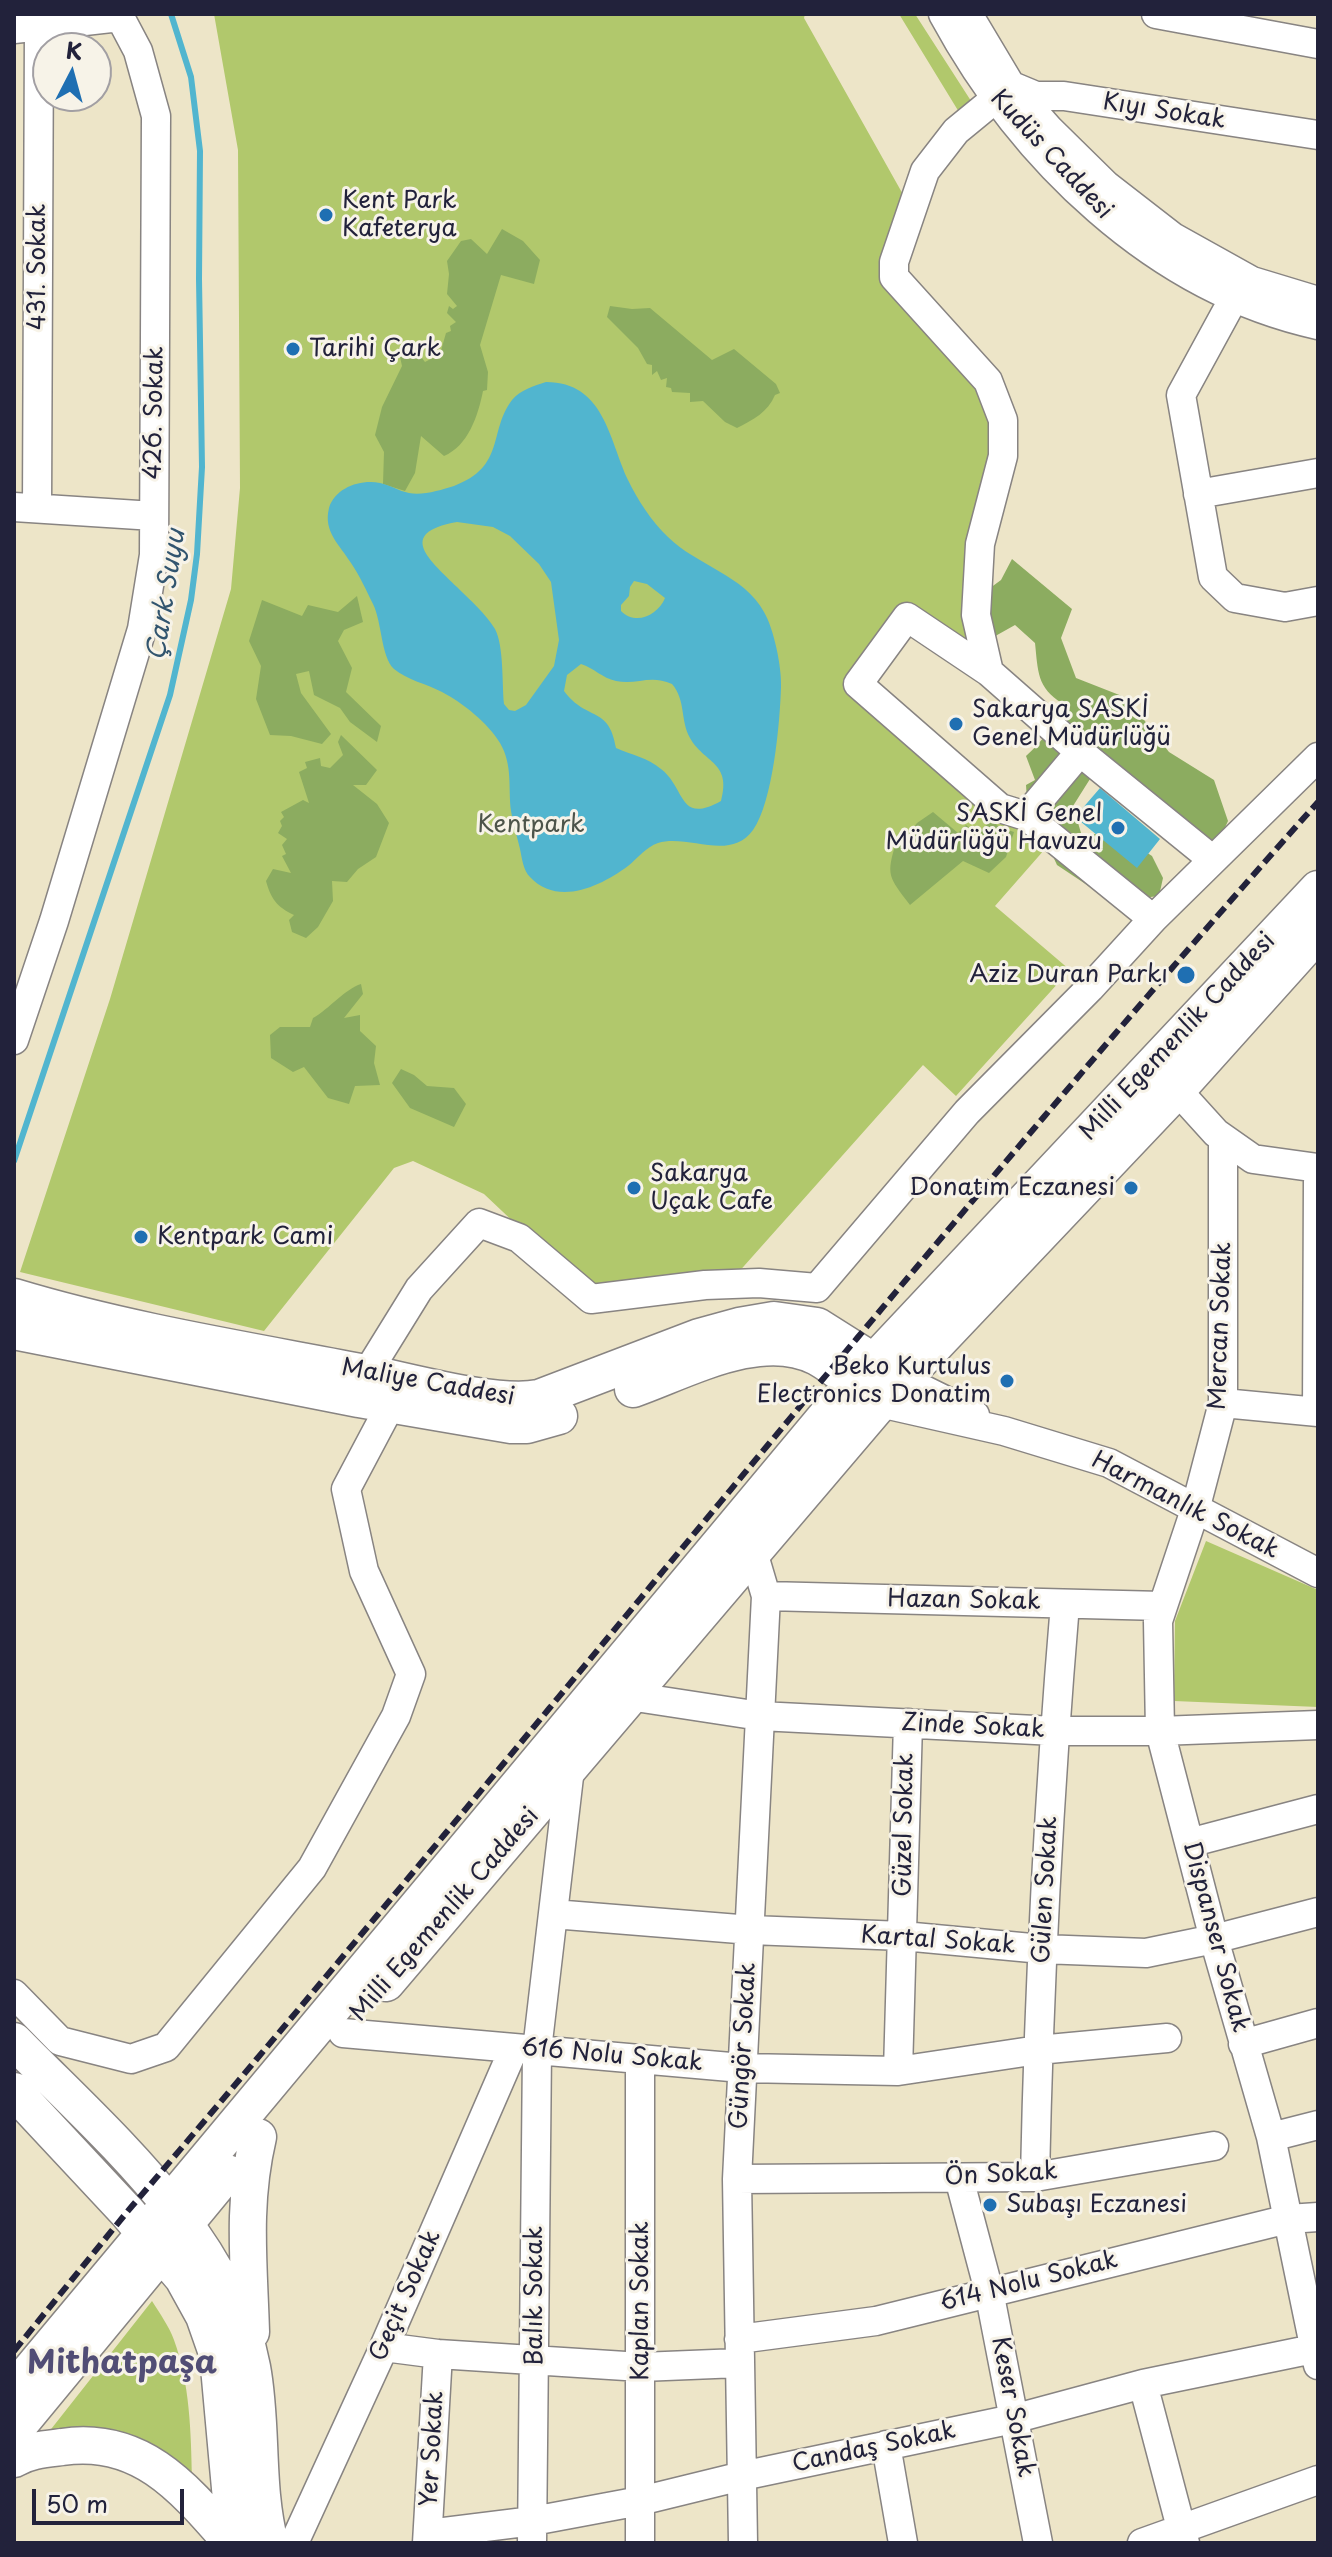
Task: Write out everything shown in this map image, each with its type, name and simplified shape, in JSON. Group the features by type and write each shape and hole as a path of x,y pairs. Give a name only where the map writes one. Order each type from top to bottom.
{"main road":[{"name":"Milli Egemenlik Caddesi","path":"14,2431 152,2243 877,1382 1318,889"},
{"name":"Milli Egemenlik Caddesi","path":"176,2214 258,2137 753,1552 877,1382 1177,1090 1318,933"},
{"name":"Maliye Caddesi","path":"17,1309 117,1323 367,1373 397,1393"},
{"name":"Maliye Caddesi","path":"17,1309 397,1393 511,1425 543,1422 752,1347 772,1345 818,1358 877,1382"},
{"path":"14,2041 152,2183 205,2252 232,2305 252,2365"},
{"path":"14,2091 183,2278 204,2316 218,2356 234,2543"},
{"path":"258,2137 249,2175 246,2220 252,2365 270,2543"},
{"name":"Milli Egemenlik Caddesi","path":"14,2390 152,2243"},
{"path":"14,2459 26,2452 76,2445 116,2447 158,2467 234,2543"}],"street":[{"name":"Kudüs Caddesi","path":"943,14 1065,178 1122,231 1196,278 1235,296 1318,325"},
{"name":"Kudüs Caddesi","path":"968,14 1003,93 1049,129 1106,185 1173,237 1252,281 1318,301"},
{"path":"1156,14 1318,44"},
{"path":"27,27 118,16"},
{"name":"426. Sokak","path":"14,1040 54,921 142,629 154,555 156,116 138,51 118,16"},
{"name":"431. Sokak","path":"25,507 27,27"},
{"name":"Kıyı Sokak","path":"1003,93 1064,96 1318,135"},
{"path":"989,672 976,615 980,544 1003,456 1003,420 988,381 894,277 894,262 925,171 956,131 1003,93"},
{"path":"1235,296 1181,395 1213,577 1235,598 1285,607 1318,601"},
{"path":"1198,494 1318,473"},
{"path":"25,507 154,516"},
{"path":"1153,919 1026,816 1000,808 858,684 907,617 989,672 1080,752 1213,860"},
{"path":"1026,816 1080,752"},
{"path":"367,1373 419,1289 479,1223 519,1238 591,1299 705,1285 759,1283 817,1288 967,1112 1090,988 1153,919 1318,757"},
{"path":"1177,1090 1223,1138 1253,1159 1315,1166 1317,1412 1223,1403"},
{"name":"Mercan Sokak","path":"1195,1510 1223,1403 1223,1138"},
{"name":"Harmanlık Sokak","path":"877,1382 1004,1431 1109,1463 1318,1573"},
{"path":"14,1994 60,2041 131,2059 166,2047 312,1868 396,1716 411,1674 364,1571 346,1489 397,1393"},
{"name":"Dispanser Sokak","path":"1195,1510 1158,1621 1160,1731 1214,1939 1271,2137 1317,2354"},
{"name":"Güngör Sokak","path":"743,2543 737,2179 766,1596 753,1552"},
{"name":"Hazan Sokak","path":"766,1596 1162,1606"},
{"name":"Gülen Sokak","path":"1035,2177 1042,1949 1065,1604"},
{"name":"Zinde Sokak","path":"629,1696 760,1716 1055,1731 1318,1725"},
{"name":"Güzel Sokak","path":"898,2071 908,1723"},
{"name":"Geçit Sokak","path":"294,2543 526,2049 553,1914 570,1768"},
{"path":"1189,1843 1318,1809"},
{"name":"Kartal Sokak","path":"553,1914 751,1930 903,1936 1042,1949 1146,1953 1318,1912"},
{"path":"1243,2044 1318,2023"},
{"name":"616 Nolu Sokak","path":"343,2033 742,2068 898,2071 1038,2050 1167,2038"},
{"name":"Balık Sokak","path":"526,2049 535,2361 532,2532"},
{"name":"Kaplan Sokak","path":"640,2059 640,2543"},
{"path":"1271,2137 1318,2125"},
{"name":"Ön Sokak","path":"737,2179 1035,2177 1214,2146"},
{"name":"Keser Sokak","path":"959,2178 989,2291 1038,2543"},
{"name":"614 Nolu Sokak","path":"384,2347 438,2354 641,2367 739,2351 876,2321 1288,2219 1318,2217"},
{"name":"Yer Sokak","path":"427,2538 438,2354"},
{"name":"Candaş Sokak","path":"427,2538 532,2532 742,2476 1013,2419 1143,2384 1317,2354"},
{"path":"1143,2384 1183,2536"},
{"path":"886,2445 903,2543"},
{"path":"1142,2543 1183,2536 1318,2480"}],"green space":[{"name":"Kentpark","path":"214,14 805,14 804,18 905,198 894,262 1003,420 980,544 989,672 907,617 858,685 1045,849 995,906 1070,970 956,1096 923,1065 728,1284 594,1298 484,1194 413,1161 394,1168 264,1331 20,1272 110,999 231,589 240,488 238,150"},
{"path":"899,14 915,14 973,104 962,117"},
{"path":"502,229 523,241 540,260 534,284 501,275 480,345 488,372 487,390 483,391 471,429 460,445 444,456 421,436 415,473 405,491 383,484 384,452 375,435 382,407 402,366 398,348 415,349 425,362 440,354 446,333 456,322 447,313 449,306 453,309 457,306 447,294 447,261 461,241 471,239 487,254"},
{"path":"610,306 650,308 712,360 734,349 776,384 780,393 775,395 764,411 743,425 737,428 725,422 703,401 690,402 690,393 672,392 671,388 666,387 667,378 661,380 657,371 652,375 652,365 647,364 638,348 607,317"},
{"path":"1012,559 1072,609 1061,638 1076,678 1127,698 1169,752 1214,780 1228,821 1215,849 1115,773 1090,779 1073,806 1084,843 1093,834 1122,836 1152,856 1163,878 1159,896 1142,898 1099,893 1057,865 1027,800 1026,785 1035,780 1026,756 1047,732 1062,703 1043,685 1035,643 1015,625 990,639 982,594 1001,580"},
{"path":"357,596 363,622 344,630 338,641 352,668 346,692 381,726 377,742 350,722 340,708 314,695 309,671 296,674 301,693 331,734 322,744 291,736 270,735 256,699 261,666 249,641 262,600 302,616 308,605 338,612"},
{"path":"341,735 377,770 366,785 353,785 377,804 389,823 376,857 358,869 347,882 332,881 333,901 318,927 306,938 292,932 289,920 294,915 276,902 266,881 273,869 291,873 282,856 286,854 282,845 287,839 278,833 284,817 281,812 303,800 309,803 299,772 307,768 305,762 320,758 321,766 330,768 343,755 338,742"},
{"path":"933,812 958,833 966,825 977,834 992,820 999,827 1014,832 1006,857 989,873 963,861 910,905 891,876 893,852 897,840 904,840 917,823"},
{"path":"361,984 363,994 344,1018 360,1015 360,1031 376,1046 374,1063 380,1085 355,1086 349,1104 328,1098 304,1067 293,1072 271,1058 270,1035 280,1027 310,1027 313,1018"},
{"path":"401,1069 427,1086 454,1088 466,1104 454,1127 410,1108 392,1083"},
{"path":"1206,1541 1318,1590 1318,1707 1174,1701 1175,1621"},
{"path":"152,2301 172,2335 183,2374 190,2426 192,2478 48,2433"}],"water":[{"path":"546,382 565,385 581,392 592,402 602,416 632,487 645,510 668,537 732,579 755,599 771,628 781,679 777,740 766,801 753,830 744,839 721,846 670,841 658,843 605,880 566,892 541,886 526,871 511,811 507,760 500,743 482,721 458,702 405,676 390,664 373,604 328,524 332,501 349,486 372,482 420,494 454,486 470,478 482,469 489,458 512,400 523,391","holes":["457,522 493,527 510,536 539,564 551,582 559,640 554,666 526,705 515,711 504,704 501,655 495,629 424,549 423,541 427,533","634,581 647,584 665,598 652,614 633,618 621,611","581,664 616,681 657,680 672,684 679,697 690,738 715,764 723,778 721,801 697,809 690,806 656,765 616,748 613,734 603,719 581,707 564,691 567,675"]},
{"name":"SASKİ Genel Müdürlüğü Havuzu","path":"1100,788 1160,839 1137,868 1075,817"}],"waterway":[{"name":"Çark Suyu","path":"14,1161 170,695 191,600 202,467 200,151 191,77 171,14"}],"railway":[{"path":"14,2351 867,1326 1318,802"}],"place":[{"name":"Kent Park Kafeterya","path":"326,215"},
{"name":"Tarihi Çark","path":"293,349"},
{"name":"Sakarya SASKİ Genel Müdürlüğü","path":"956,724"},
{"name":"SASKİ Genel Müdürlüğü Havuzu","path":"1118,828"},
{"name":"Aziz Duran Parkı","path":"1186,975"},
{"name":"Sakarya Uçak Cafe","path":"634,1188"},
{"name":"Donatım Eczanesi","path":"1131,1188"},
{"name":"Kentpark Cami","path":"141,1237"},
{"name":"Beko Kurtulus Electronics Donatim","path":"1007,1381"},
{"name":"Subaşı Eczanesi","path":"990,2205"}],"district":[{"name":"Mithatpaşa","path":"122,2364"}]}
